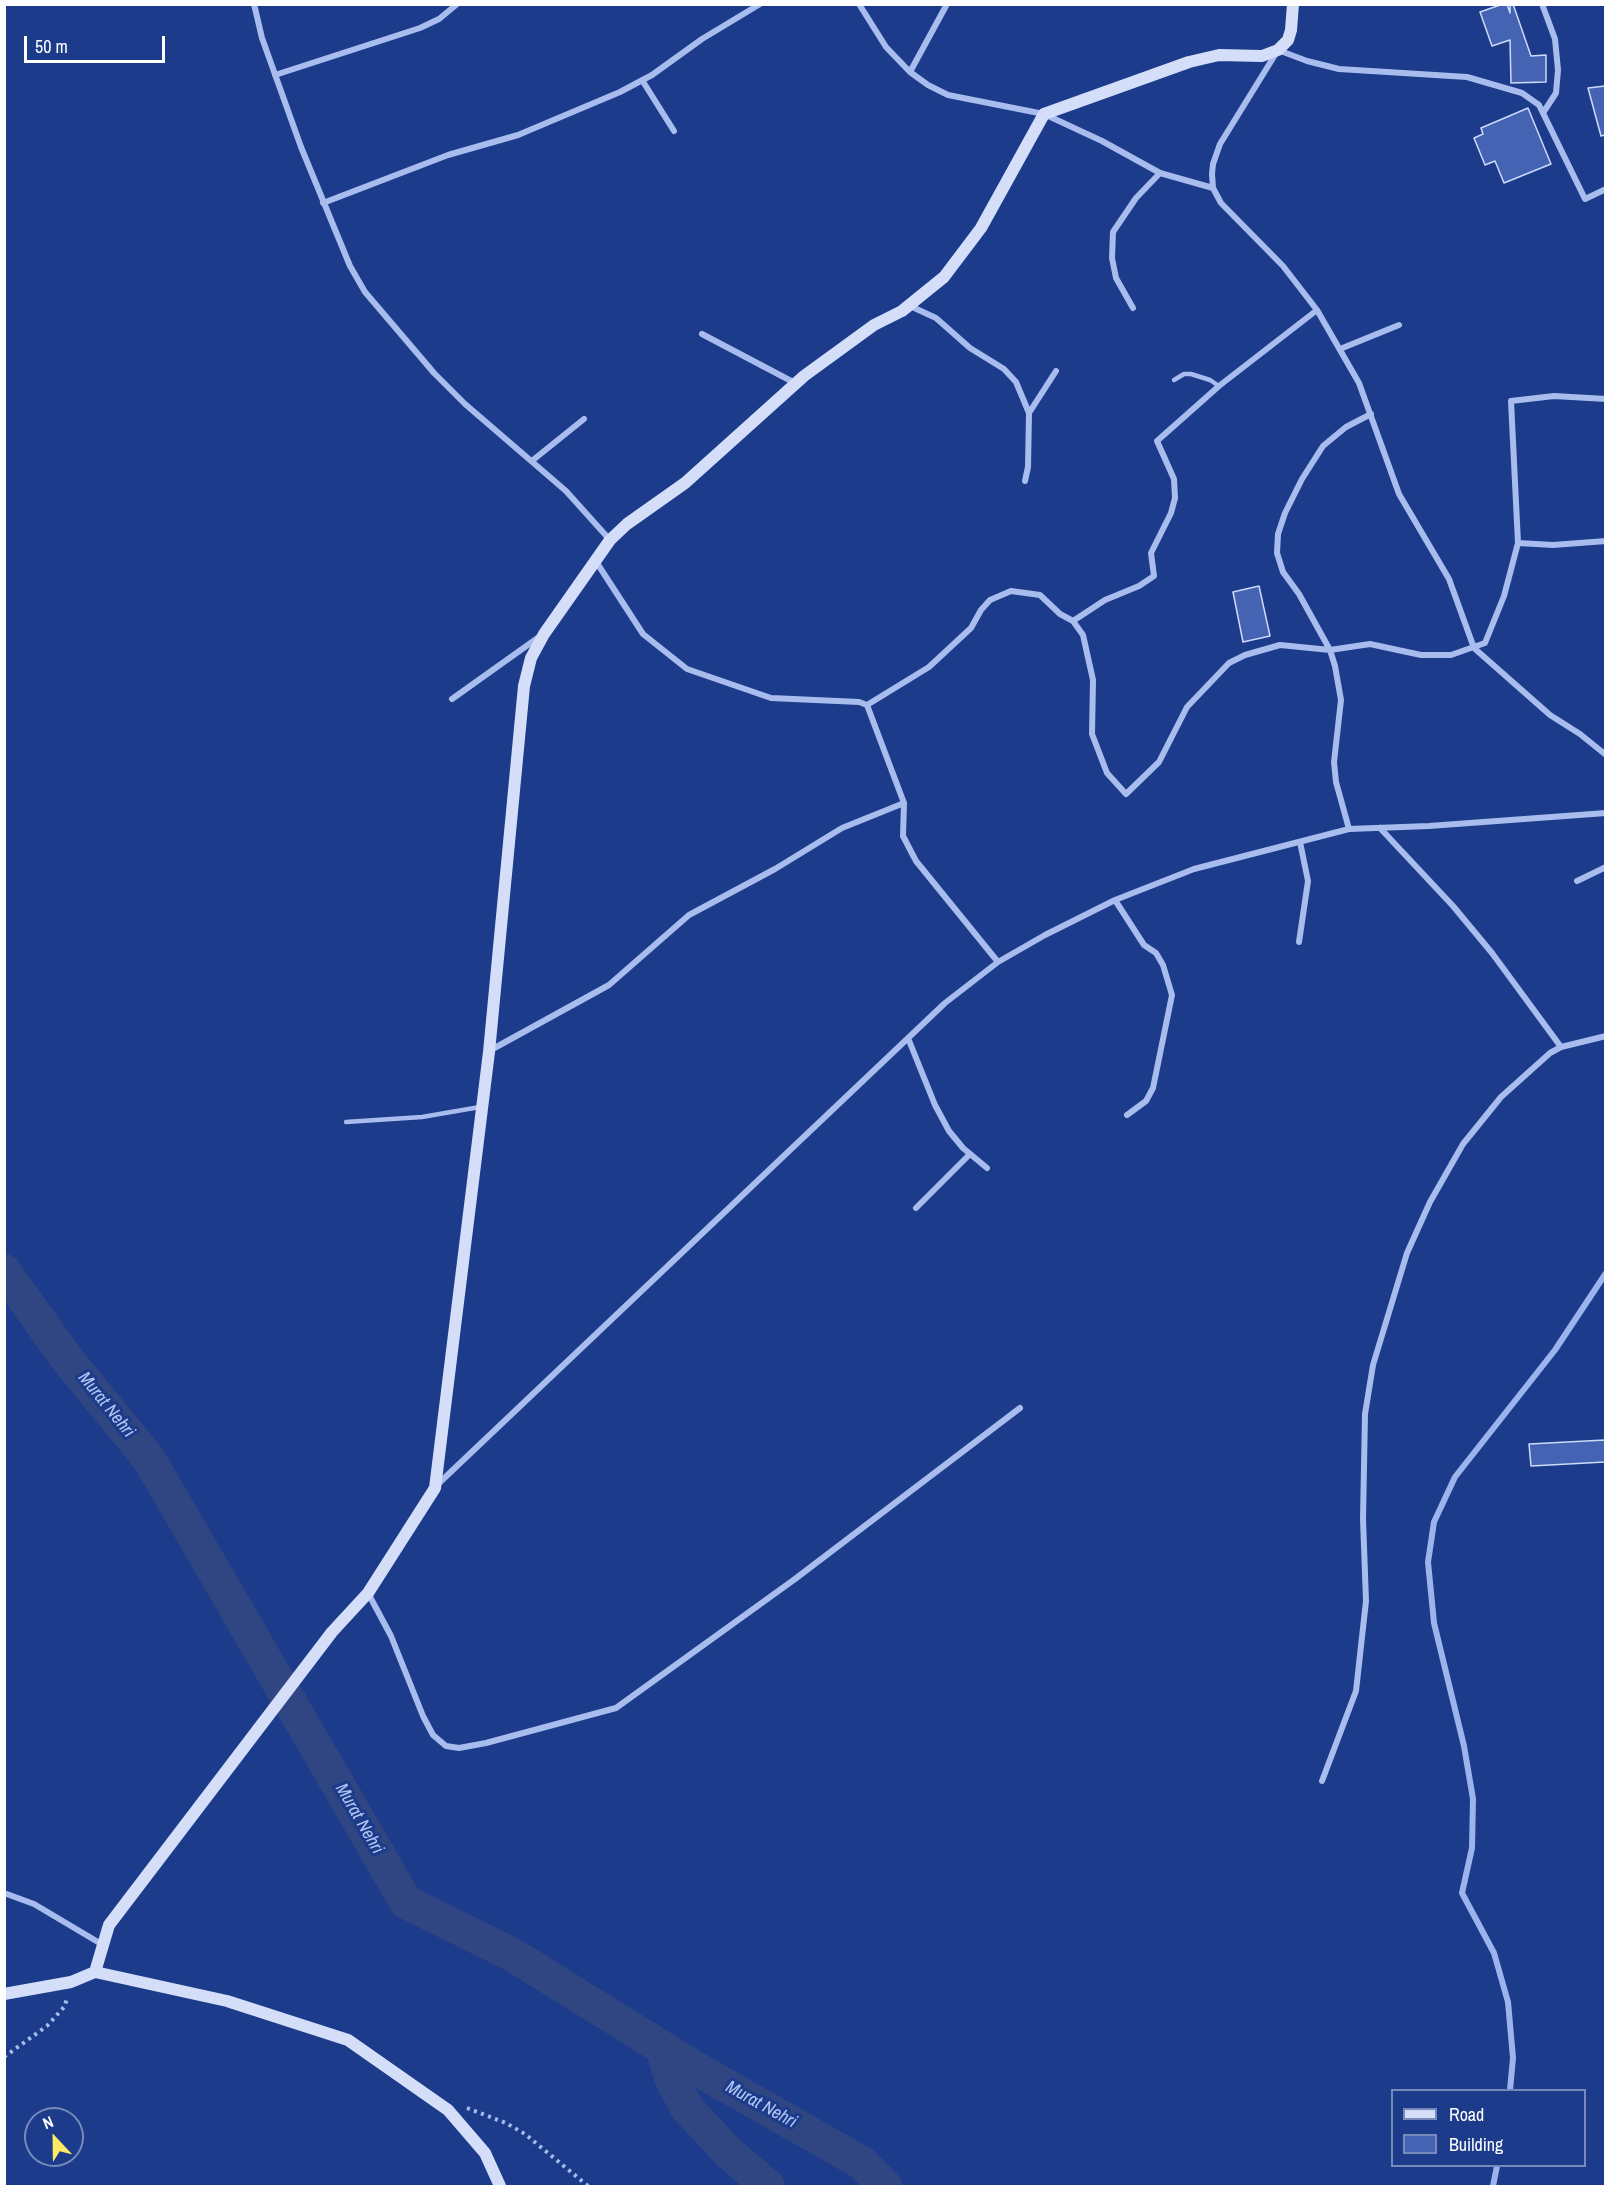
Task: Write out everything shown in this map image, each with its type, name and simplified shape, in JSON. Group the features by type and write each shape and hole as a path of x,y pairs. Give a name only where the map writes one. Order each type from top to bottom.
{"street":[{"path":"254,4 275,75 323,203 350,266 365,292 434,373 465,404 533,460 566,491 610,540"},
{"path":"323,203 448,154 518,135 642,80 702,39 760,4"},
{"path":"859,4 886,47 910,72 928,86 948,95 1044,114 1102,141 1160,173 1213,188"},
{"path":"910,72 947,4"},
{"path":"1293,4 1288,40 1278,50 1220,144 1213,164 1213,188 1221,203 1283,266 1317,310 1359,383 1399,494 1449,579 1474,648 1522,693 1605,755"},
{"path":"1542,4 1555,39 1558,70 1556,93 1543,113"},
{"path":"275,75 420,28 439,19 456,5"},
{"path":"435,1488 489,1052 524,686 531,658 544,634 610,540 627,524 685,483 796,384 866,330 909,305 944,277 981,228 1044,114 1190,62 1219,56 1262,56 1278,50 1307,61 1339,69 1467,77 1522,93 1539,105 1584,200 1605,189"},
{"path":"642,80 674,131"},
{"path":"1133,308 1116,278 1112,258 1113,232 1136,198 1160,173"},
{"path":"909,305 936,318 970,348 1004,369 1016,382 1029,413 1028,466 1025,481"},
{"path":"1073,621 1105,600 1139,586 1154,576 1151,553 1171,513 1174,498 1174,479 1157,441 1219,386 1317,310"},
{"path":"1340,350 1399,325"},
{"path":"702,334 796,384"},
{"path":"1029,413 1056,371"},
{"path":"867,705 929,667 971,628 981,610 990,600 1011,591 1040,595 1060,614 1073,621 1083,635 1093,680 1092,734 1107,773 1126,794 1158,762 1187,707 1229,663 1260,649 1280,645 1330,650 1370,644 1402,652 1451,655 1485,643 1493,625 1518,543 1511,401 1554,396 1605,399"},
{"path":"1348,829 1336,782 1334,762 1341,700 1339,683 1330,650 1299,594 1283,572 1277,553 1278,534 1302,479 1323,446 1346,427 1371,414"},
{"path":"533,460 584,419"},
{"path":"1518,543 1554,545 1605,541"},
{"path":"595,560 643,634 687,669 771,698 859,702 867,705 904,803 903,836 916,861 998,962"},
{"path":"452,699 544,634"},
{"path":"489,1052 609,985 689,915 842,828 904,803"},
{"path":"95,1972 108,1925 255,1736 332,1632 368,1593 435,1488 945,1003 998,962 1045,935 1115,900 1194,869 1348,829 1605,813"},
{"path":"1380,828 1453,906 1492,953 1561,1047"},
{"path":"1299,942 1308,881 1300,842"},
{"path":"1577,880 1605,867"},
{"path":"1115,900 1144,945 1156,953 1163,965 1172,995 1154,1088 1146,1101 1127,1115"},
{"path":"1322,1781 1356,1691 1366,1601 1363,1519 1365,1414 1373,1365 1389,1305 1407,1253 1430,1202 1463,1144 1501,1097 1550,1053 1561,1047 1605,1036"},
{"path":"908,1038 935,1105 949,1131 970,1154 987,1168"},
{"path":"916,1208 970,1154"},
{"path":"368,1593 392,1636 423,1716 433,1735 446,1746 459,1748 486,1743 606,1711 616,1708 652,1684 768,1600 1020,1408"},
{"path":"4,1893 34,1905 103,1945"},
{"path":"4,1994 71,1982 95,1972 227,2001 348,2040 448,2110 485,2153 500,2187"}],"lane":[{"path":"1174,380 1184,374 1191,374 1210,380 1219,386"},
{"path":"346,1122 422,1117 481,1107"}],"path":[{"path":"4,2057 46,2026 65,2006 71,1982"},
{"path":"462,2106 506,2122 525,2134 588,2187"}],"building":[{"path":"1507,4 1510,13 1510,4 1513,4 1531,56 1546,55 1546,82 1511,83 1510,40 1492,46 1480,12"},
{"path":"1605,86 1605,135 1601,136 1588,88"},
{"path":"1528,108 1551,164 1504,183 1495,161 1485,165 1474,138 1483,134 1481,128"},
{"path":"1259,586 1270,636 1243,642 1233,592"},
{"path":"1605,1440 1605,1462 1531,1466 1529,1444"}],"waterway":[{"name":"Murat Nehri","path":"4,1271 67,1359 149,1459 406,1902 513,1955 695,2068 862,2163 885,2186"},
{"path":"1510,2089 1513,2058 1508,2002 1494,1953 1462,1893 1472,1848 1473,1799 1464,1746 1434,1623 1428,1562 1434,1522 1455,1477 1555,1350 1606,1273"},
{"path":"662,2048 672,2080 687,2108 729,2153 768,2186"},
{"path":"1493,2186 1497,2167"}]}
